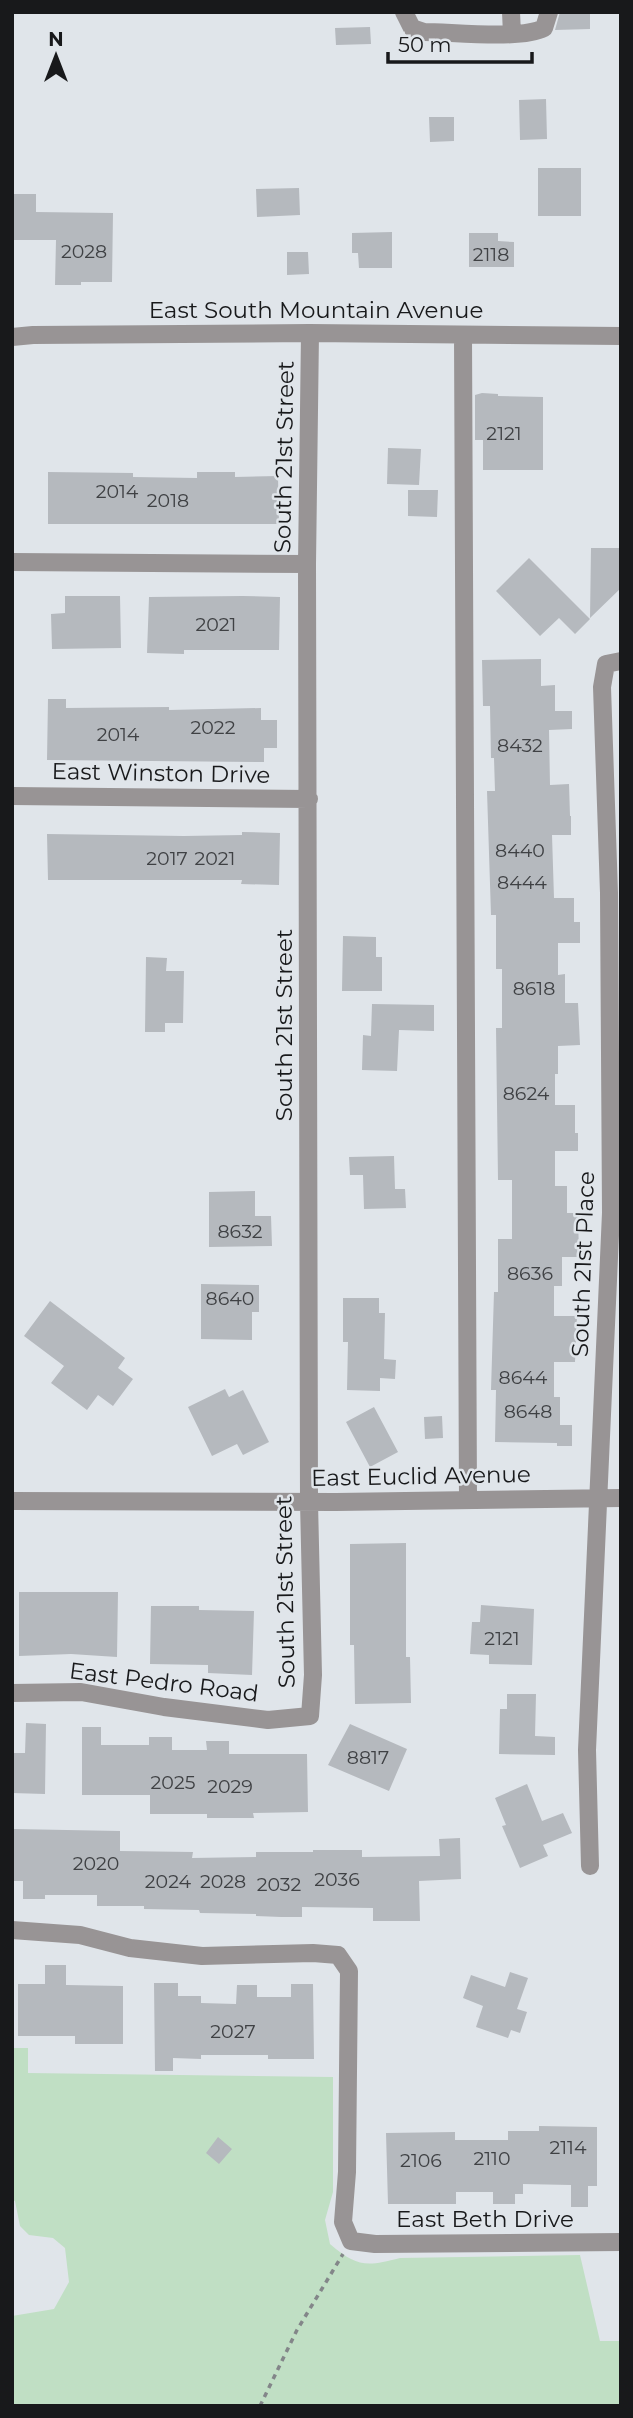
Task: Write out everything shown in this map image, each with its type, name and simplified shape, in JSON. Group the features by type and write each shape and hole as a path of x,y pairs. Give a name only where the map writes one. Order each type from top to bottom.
{"street":[{"path":"404,12 412,28 424,32 512,34 536,32 544,28 550,12"},
{"path":"511,12 512,34"},
{"name":"East South Mountain Avenue","path":"12,337 310,334 621,336"},
{"name":"South 21st Street","path":"310,334 307,564 309,1502 313,1675 310,1716"},
{"path":"463,335 468,1500"},
{"path":"12,562 307,564"},
{"name":"South 21st Place","path":"590,1866 587,1751 597,1499 616,1213 602,687 613,663"},
{"name":"East Winston Drive","path":"12,796 309,799"},
{"name":"East Euclid Avenue","path":"12,1502 621,1498"},
{"name":"East Pedro Road","path":"12,1693 80,1692 164,1707 268,1720 310,1716"},
{"path":"12,1930 80,1935 130,1948 202,1956 313,1953 338,1955 349,1971 347,2172 343,2222 351,2241"},
{"name":"East Beth Drive","path":"351,2241 375,2244 621,2242"}],"path":[{"path":"260,2406 297,2330 351,2241"}],"green space":[{"path":"12,2048 28,2048 28,2073 333,2077 333,2192 325,2220 330,2244 355,2261 370,2264 400,2258 580,2255 600,2341 621,2341 621,2406 12,2406 12,2316 54,2309 69,2282 65,2248 53,2238 29,2235 20,2226 15,2201 12,2200"}],"building":[{"path":"560,12 590,12 590,29 555,30"},
{"path":"370,27 371,44 336,45 335,28"},
{"path":"546,99 547,139 520,140 519,100"},
{"path":"429,117 454,117 454,141 430,142"},
{"path":"538,168 581,168 581,216 538,216"},
{"path":"299,188 300,215 257,217 256,189"},
{"path":"12,194 36,194 36,212 113,213 112,282 55,285 56,240 12,240"},
{"path":"392,232 392,268 359,268 358,253 352,253 352,233"},
{"path":"469,233 498,233 498,241 514,242 514,267 469,267"},
{"path":"287,252 308,252 309,274 287,275"},
{"path":"482,393 543,397 543,470 483,470 483,440 475,440 475,395"},
{"path":"388,448 421,449 419,485 387,484"},
{"path":"48,472 133,473 133,477 197,478 197,472 235,472 235,477 278,476 279,524 48,524"},
{"path":"408,490 438,490 437,517 408,516"},
{"path":"591,548 621,548 621,588 590,618"},
{"path":"529,558 590,619 575,634 559,618 540,636 496,591"},
{"path":"65,596 120,596 121,648 52,649 51,614 65,613"},
{"path":"149,597 280,597 279,650 184,650 184,654 147,653"},
{"path":"541,659 541,686 555,685 555,711 572,711 572,729 549,730 550,785 569,784 571,816 571,835 552,835 554,898 574,898 574,922 580,922 580,943 558,943 558,975 565,974 565,1003 578,1003 580,1045 558,1046 558,1074 555,1074 555,1105 575,1105 575,1133 578,1133 578,1151 555,1151 555,1186 567,1186 567,1213 578,1213 579,1257 562,1257 562,1286 554,1286 554,1316 577,1316 575,1362 554,1362 554,1397 560,1397 560,1425 572,1425 572,1446 557,1446 557,1443 495,1442 496,1390 491,1390 494,1292 498,1292 498,1239 512,1239 512,1180 498,1180 496,1028 502,1028 502,969 496,969 496,915 491,915 487,791 495,791 494,758 491,758 490,706 483,706 482,660"},
{"path":"48,699 66,699 66,708 261,708 261,720 277,720 277,748 264,748 264,762 47,760"},
{"path":"242,832 280,833 279,885 241,884 242,880 48,880 47,834 184,836 242,835"},
{"path":"343,936 376,937 376,957 382,957 382,991 342,991"},
{"path":"146,957 167,958 166,971 184,971 183,1023 165,1023 165,1032 145,1032"},
{"path":"372,1004 434,1005 434,1031 399,1030 397,1071 362,1070 363,1035 371,1036"},
{"path":"394,1156 395,1189 405,1189 406,1208 364,1209 363,1175 350,1175 349,1157"},
{"path":"255,1191 255,1216 271,1216 272,1246 209,1247 209,1192"},
{"path":"201,1284 259,1285 259,1312 252,1312 252,1340 201,1339"},
{"path":"343,1298 379,1298 379,1313 385,1313 384,1359 396,1360 395,1379 380,1378 380,1391 347,1390 348,1342 343,1342"},
{"path":"50,1301 125,1358 118,1368 133,1379 113,1406 98,1395 87,1410 51,1383 64,1366 24,1336"},
{"path":"225,1389 229,1397 243,1390 269,1442 243,1455 237,1444 212,1456 188,1407"},
{"path":"374,1407 398,1452 370,1467 346,1422"},
{"path":"442,1416 443,1438 425,1439 424,1417"},
{"path":"406,1543 406,1657 410,1657 411,1703 355,1704 354,1645 350,1645 350,1544"},
{"path":"19,1592 118,1592 117,1657 71,1654 19,1656"},
{"path":"481,1605 534,1609 532,1665 489,1664 489,1655 470,1654 472,1622 480,1622"},
{"path":"151,1606 199,1606 199,1610 254,1611 252,1675 208,1673 208,1665 150,1664"},
{"path":"507,1694 536,1694 535,1736 555,1737 555,1755 499,1754 500,1709 507,1709"},
{"path":"26,1723 46,1724 45,1794 12,1793 12,1753 25,1753"},
{"path":"350,1724 407,1749 389,1791 328,1765"},
{"path":"82,1727 101,1727 101,1745 149,1745 149,1737 172,1737 172,1750 207,1750 206,1741 229,1741 229,1754 307,1754 308,1812 253,1813 254,1818 207,1818 207,1814 150,1814 150,1795 82,1795"},
{"path":"527,1784 542,1821 563,1813 572,1833 543,1845 548,1856 520,1868 502,1826 506,1825 495,1798"},
{"path":"13,1829 120,1831 120,1851 193,1852 192,1858 256,1857 256,1852 313,1850 362,1850 362,1857 440,1856 439,1839 460,1838 461,1879 419,1881 420,1921 373,1921 373,1908 302,1907 302,1917 281,1917 200,1913 199,1910 144,1909 144,1906 97,1906 97,1895 45,1895 45,1899 23,1899 23,1881 12,1881"},
{"path":"45,1965 66,1965 66,1985 123,1986 123,2044 75,2044 75,2036 18,2036 18,1984 45,1984"},
{"path":"510,1972 528,1978 517,2009 527,2012 520,2033 511,2030 508,2038 476,2027 483,2006 463,1998 471,1975 505,1987"},
{"path":"154,1983 178,1983 178,1996 201,1996 201,2003 236,2004 237,1985 257,1985 257,1997 291,1997 291,1984 313,1984 314,2059 268,2059 268,2055 201,2055 201,2059 173,2058 173,2071 155,2071"},
{"path":"539,2126 597,2127 597,2186 588,2186 588,2207 571,2207 571,2185 523,2184 523,2194 515,2194 515,2204 493,2204 493,2192 456,2192 456,2204 388,2204 386,2133 455,2132 455,2140 508,2140 508,2131 539,2131"},
{"path":"218,2137 232,2149 219,2164 206,2153"}]}
